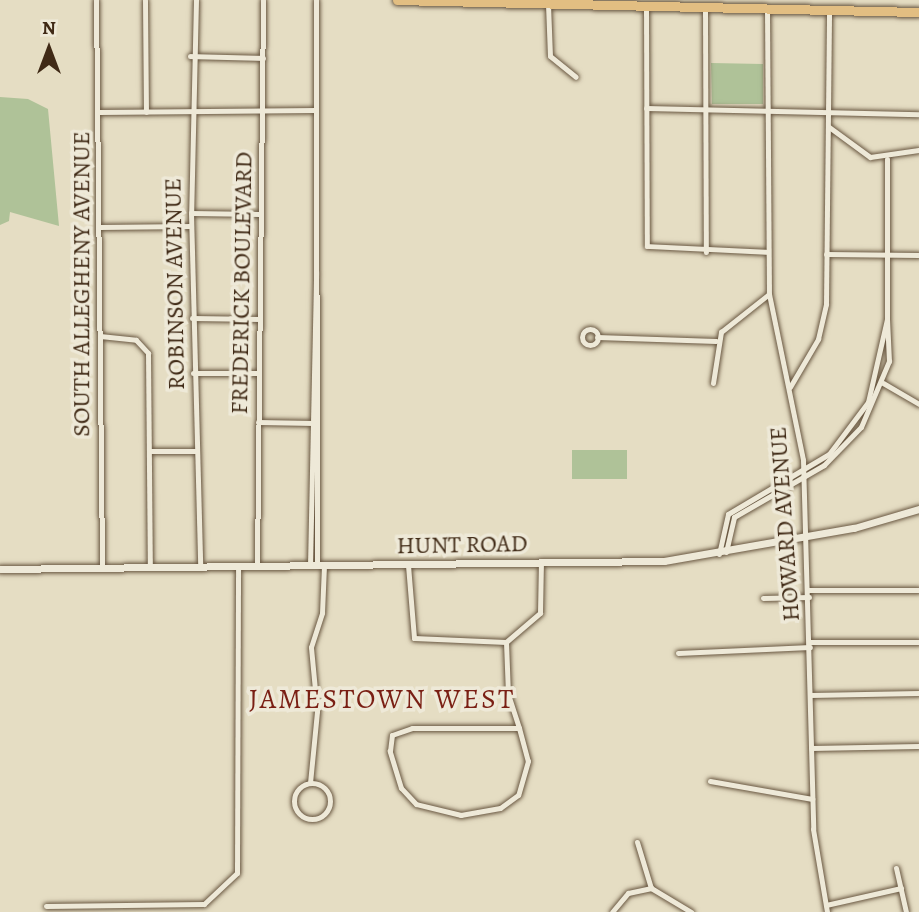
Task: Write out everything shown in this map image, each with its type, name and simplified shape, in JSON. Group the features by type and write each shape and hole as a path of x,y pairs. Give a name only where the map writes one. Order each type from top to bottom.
{"main road":[{"path":"397,0 705,7 737,4 766,9 789,5 828,11 919,12"}],"street":[{"name":"SOUTH ALLEGHENY AVENUE","path":"96,0 102,568"},
{"path":"145,0 146,112"},
{"name":"ROBINSON AVENUE","path":"196,0 190,56 191,226 200,567"},
{"name":"FREDERICK BOULEVARD","path":"257,566 262,0"},
{"path":"310,783 317,711 311,647 323,613 317,566 315,423 317,0"},
{"path":"548,4 550,56 576,77"},
{"path":"646,6 648,247 706,252 768,252"},
{"path":"705,7 706,252"},
{"name":"HOWARD AVENUE","path":"766,9 769,294 804,471 808,537 812,799 826,908"},
{"path":"789,388 824,323 828,11"},
{"path":"190,56 262,58"},
{"path":"99,112 262,108 316,110"},
{"path":"646,108 919,114"},
{"path":"828,125 856,151 887,159 919,150"},
{"path":"723,553 726,532 734,517 804,479 854,437 883,383 891,347 887,319 887,159"},
{"path":"191,213 260,214"},
{"path":"99,227 191,226"},
{"path":"826,254 919,255"},
{"path":"597,337 716,341 769,294"},
{"path":"192,318 260,319"},
{"path":"723,553 727,514 829,454 862,414 880,366 887,319"},
{"path":"100,335 145,346 150,451 150,567"},
{"path":"713,383 716,341"},
{"path":"193,373 259,373"},
{"path":"883,383 919,404"},
{"path":"258,422 315,423"},
{"path":"150,451 195,451"},
{"name":"HUNT ROAD","path":"0,569 541,563 723,553 808,537 918,511"},
{"path":"408,565 414,638 506,642 540,613 541,563"},
{"path":"46,906 204,904 237,873 238,567"},
{"path":"809,590 919,590"},
{"path":"763,598 809,597"},
{"path":"506,642 508,694 528,751 526,775 514,800 500,808 461,815 430,811 407,797 392,769 391,738 401,730 519,728"},
{"path":"678,653 919,642"},
{"path":"810,695 919,693"},
{"path":"811,748 919,746"},
{"path":"710,781 812,799"},
{"path":"310,783 321,786 330,801 327,812 311,820 293,805 295,793 310,783"},
{"path":"637,842 651,888"},
{"path":"896,868 906,912"},
{"path":"612,912 628,893 651,888 663,891 691,912"},
{"path":"826,908 901,888"}],"green space":[{"path":"711,63 763,64 763,104 712,104"},
{"path":"0,97 28,99 48,109 59,226 10,212 9,221 0,225"},
{"path":"572,450 627,450 627,479 572,479"}],"district":[{"name":"JAMESTOWN WEST","path":"382,699"}]}
